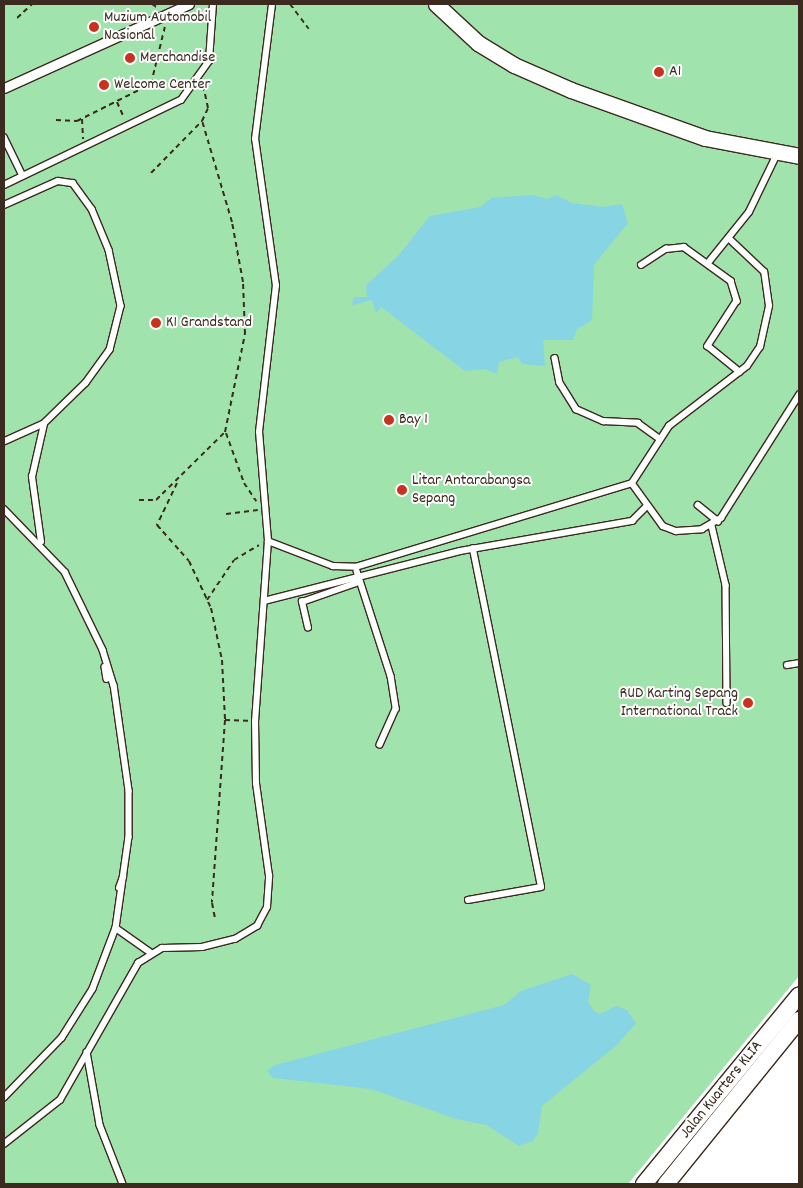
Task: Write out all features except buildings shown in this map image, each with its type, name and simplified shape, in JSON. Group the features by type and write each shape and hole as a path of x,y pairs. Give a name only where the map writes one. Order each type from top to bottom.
{"main road":[{"name":"Jalan Kuarters KLIA","path":"644,1184 799,995"},
{"name":"Jalan Kuarters KLIA","path":"666,1184 799,1020"}],"street":[{"path":"4,88 189,4"},
{"path":"436,4 478,43 535,74 705,138 777,154 799,156"}],"lane":[{"path":"4,185 181,100 201,76 213,44 213,4"},
{"path":"4,1144 60,1100 88,1052 128,975 150,952 235,939 257,926 267,906 268,876 255,753 268,541 259,432 276,286 255,139 272,4"},
{"path":"4,136 23,176"},
{"path":"708,263 729,239 768,179 777,154"},
{"path":"4,205 58,181 73,182 92,209 120,287 120,322 110,350 86,383 44,424 4,442"},
{"path":"268,541 317,561 356,568 632,483 669,426 740,372 760,347 769,306 764,272 729,239"},
{"path":"642,265 666,249 684,247 731,281 737,296 731,316 708,346 740,372"},
{"path":"555,358 560,383 576,409 603,421 638,423 660,439"},
{"path":"632,483 647,506 670,530 712,526 718,521 799,395"},
{"path":"41,542 32,477 44,424"},
{"path":"698,505 718,521"},
{"path":"264,601 357,575 473,549 632,521 647,506"},
{"path":"4,509 41,542 77,590 103,650 114,685 128,791 126,868 116,928 93,989 62,1038 4,1098"},
{"path":"712,526 726,586 728,703"},
{"path":"468,900 541,887 473,549"},
{"path":"356,568 391,676 396,709 380,745"},
{"path":"308,628 302,602 359,582"},
{"path":"103,650 107,679"},
{"path":"787,665 799,663"},
{"path":"119,888 126,868"},
{"path":"116,928 150,952"},
{"path":"88,1052 100,1125 123,1184"}],"path":[{"path":"16,18 32,4"},
{"path":"56,120 82,119 151,84 167,15 152,4"},
{"path":"290,4 309,29"},
{"path":"151,173 202,121 208,108 201,76"},
{"path":"117,102 128,127"},
{"path":"82,119 84,148"},
{"path":"202,121 232,222 243,282 245,334 226,432 244,483 266,509"},
{"path":"139,500 156,500 177,483 226,432"},
{"path":"177,483 158,525 189,561 207,600 222,660 225,720 212,903 215,918"},
{"path":"226,514 266,509"},
{"path":"207,600 234,560 268,541"},
{"path":"225,720 240,721"}],"green space":[{"name":"Litar Antarabangsa Sepang","path":"4,4 799,4 799,976 628,1184 4,1184"}],"water":[{"path":"532,195 548,199 556,195 572,203 603,207 622,204 628,223 594,265 592,320 577,329 573,340 543,340 545,366 522,364 518,357 499,362 497,374 485,369 465,371 381,307 376,313 372,300 352,305 354,297 367,297 366,285 398,256 430,216 480,207 491,198"},
{"path":"572,974 591,985 588,1002 594,1011 601,1014 616,1006 627,1010 636,1023 617,1045 542,1106 538,1133 533,1141 519,1146 486,1125 456,1119 371,1089 273,1078 267,1071 275,1065 504,1005 521,991"}],"place":[{"name":"Muzium Automobil Nasional","path":"94,27"},
{"name":"Merchandise","path":"130,58"},
{"name":"A1","path":"659,72"},
{"name":"Welcome Center","path":"104,85"},
{"name":"K1 Grandstand","path":"156,323"},
{"name":"Bay 1","path":"389,420"},
{"name":"Litar Antarabangsa Sepang","path":"402,490"},
{"name":"RUD Karting Sepang International Track","path":"748,703"}]}
